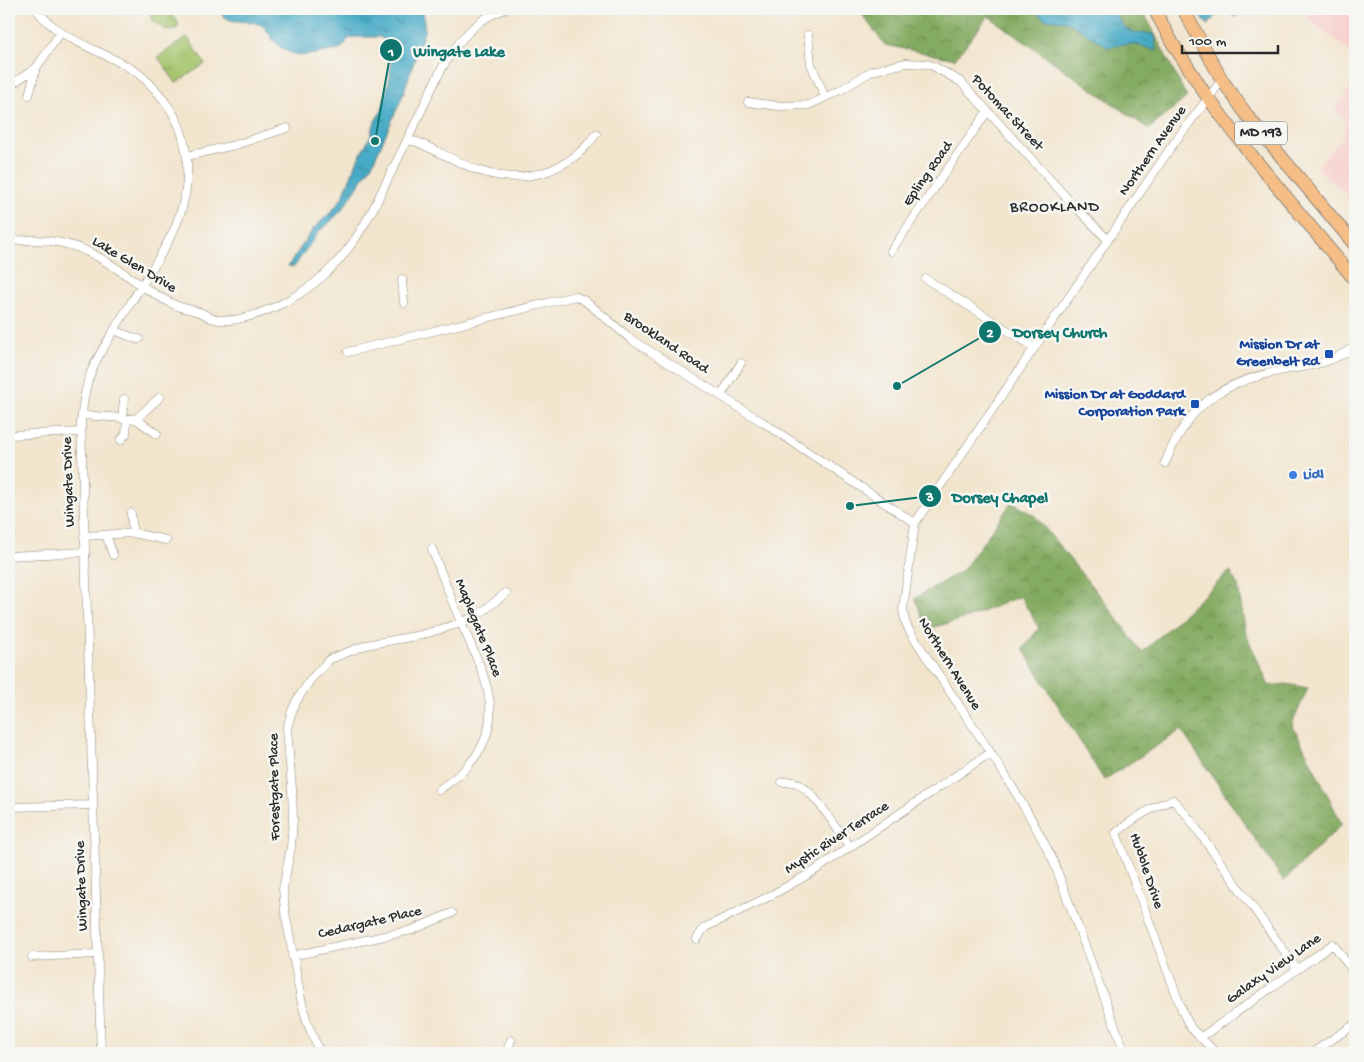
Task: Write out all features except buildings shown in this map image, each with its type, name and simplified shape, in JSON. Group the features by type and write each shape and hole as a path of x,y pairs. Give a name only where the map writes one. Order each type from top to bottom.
{"main road":[{"name":"MD 193","path":"1154,9 1172,44 1208,98 1252,156 1355,280"},
{"name":"MD 193","path":"1183,9 1222,80 1249,118 1355,245"}],"street":[{"name":"Wingate Drive","path":"36,9 70,39 129,67 156,91 176,119 185,144 187,156 187,188 182,212 167,244 114,330 91,372 82,415 84,536 101,1053"},
{"name":"Lake Glen Drive","path":"9,242 44,239 72,246 100,258 172,304 201,312 212,319 228,320 261,313 313,286 352,246 362,230 407,140 431,88 452,51 483,19 505,9"},
{"path":"28,95 36,68 61,32"},
{"path":"808,35 811,64 825,97"},
{"name":"Potomac Street","path":"748,102 778,106 809,105 839,91 872,71 906,63 927,64 948,73 961,82 1108,240"},
{"path":"12,84 36,68"},
{"name":"Northern Avenue","path":"1126,1053 1053,860 1021,800 922,651 905,621 904,609 915,523 1174,143 1222,80"},
{"name":"Epling Road","path":"891,251 987,112"},
{"path":"187,156 235,145 287,128"},
{"path":"407,140 417,142 482,172 522,176 542,174 565,164 582,152 596,134"},
{"path":"402,279 404,304"},
{"path":"926,279 1034,347"},
{"name":"Brookland Road","path":"348,352 575,296 586,301 632,340 851,479 915,523"},
{"path":"114,330 138,339"},
{"path":"1165,463 1175,441 1190,418 1210,398 1224,388 1246,379 1324,363 1345,354 1355,346"},
{"path":"721,395 741,362"},
{"path":"136,419 160,397"},
{"path":"121,440 126,434 124,399"},
{"path":"82,415 136,419 156,434"},
{"path":"9,435 81,432"},
{"path":"131,513 133,533"},
{"path":"84,536 133,533 166,540"},
{"path":"106,535 113,555"},
{"name":"Maplegate Place","path":"432,549 482,670 490,695 490,721 487,734 474,759 465,770 439,790"},
{"path":"9,556 85,552"},
{"name":"Forestgate Place","path":"320,1053 307,1022 292,956 283,889 291,847 293,819 288,728 297,700 321,667 337,656 366,645 421,635 461,622 482,612 506,593"},
{"name":"Mystic River Terrace","path":"697,938 704,928 811,873 990,753"},
{"path":"782,782 794,782 812,794 850,847"},
{"name":"Hubble Drive","path":"1216,1053 1191,1028 1184,1015 1116,833 1155,807 1173,800 1186,814 1297,969"},
{"path":"9,807 94,805"},
{"name":"Cedargate Place","path":"292,956 412,930 452,913"},
{"name":"Galaxy View Lane","path":"1200,1038 1333,944 1355,974"},
{"path":"32,956 97,954"},
{"path":"1312,1053 1355,1024"},
{"path":"506,1053 511,1040"}],"shaded area":[{"path":"1313,9 1355,9 1355,55 1306,17"},
{"path":"1355,82 1355,200 1316,168 1343,137 1345,121 1335,108"}],"green space":[{"path":"858,9 1142,9 1187,97 1149,129 988,16 955,59 885,45"},
{"path":"151,11 167,11 178,22 178,28 167,31 151,20"},
{"path":"187,37 205,64 176,83 158,57"},
{"path":"1012,502 1035,516 1114,614 1142,653 1230,571 1238,586 1246,634 1269,686 1286,684 1308,688 1292,724 1342,824 1284,881 1181,730 1104,780 1023,649 1039,628 1020,596 967,618 927,629 915,598 963,570"}],"water":[{"path":"217,9 422,9 425,29 401,100 373,163 342,210 319,231 294,267 288,266 314,228 332,211 342,198 359,157 371,135 375,121 382,110 390,77 391,57 389,48 380,37 356,37 348,39 339,50 312,55 297,55 282,48 261,25 231,20 222,15"},
{"path":"1031,9 1112,9 1121,23 1129,30 1155,34 1156,51 1132,44 1108,47 1066,21 1045,19"},
{"path":"1199,9 1261,9 1249,14 1243,12 1235,17 1226,12 1215,16 1208,25 1199,16"}],"place":[{"name":"Wingate Lake","path":"375,141"},
{"name":"Mission Dr at Greenbelt Rd","path":"1329,354"},
{"name":"Dorsey Church","path":"897,386"},
{"name":"Mission Dr at Goddard Corporation Park","path":"1195,404"},
{"name":"Lidl","path":"1293,475"},
{"name":"Dorsey Chapel","path":"850,506"}],"district":[{"name":"BROOKLAND","path":"1055,208"}]}
